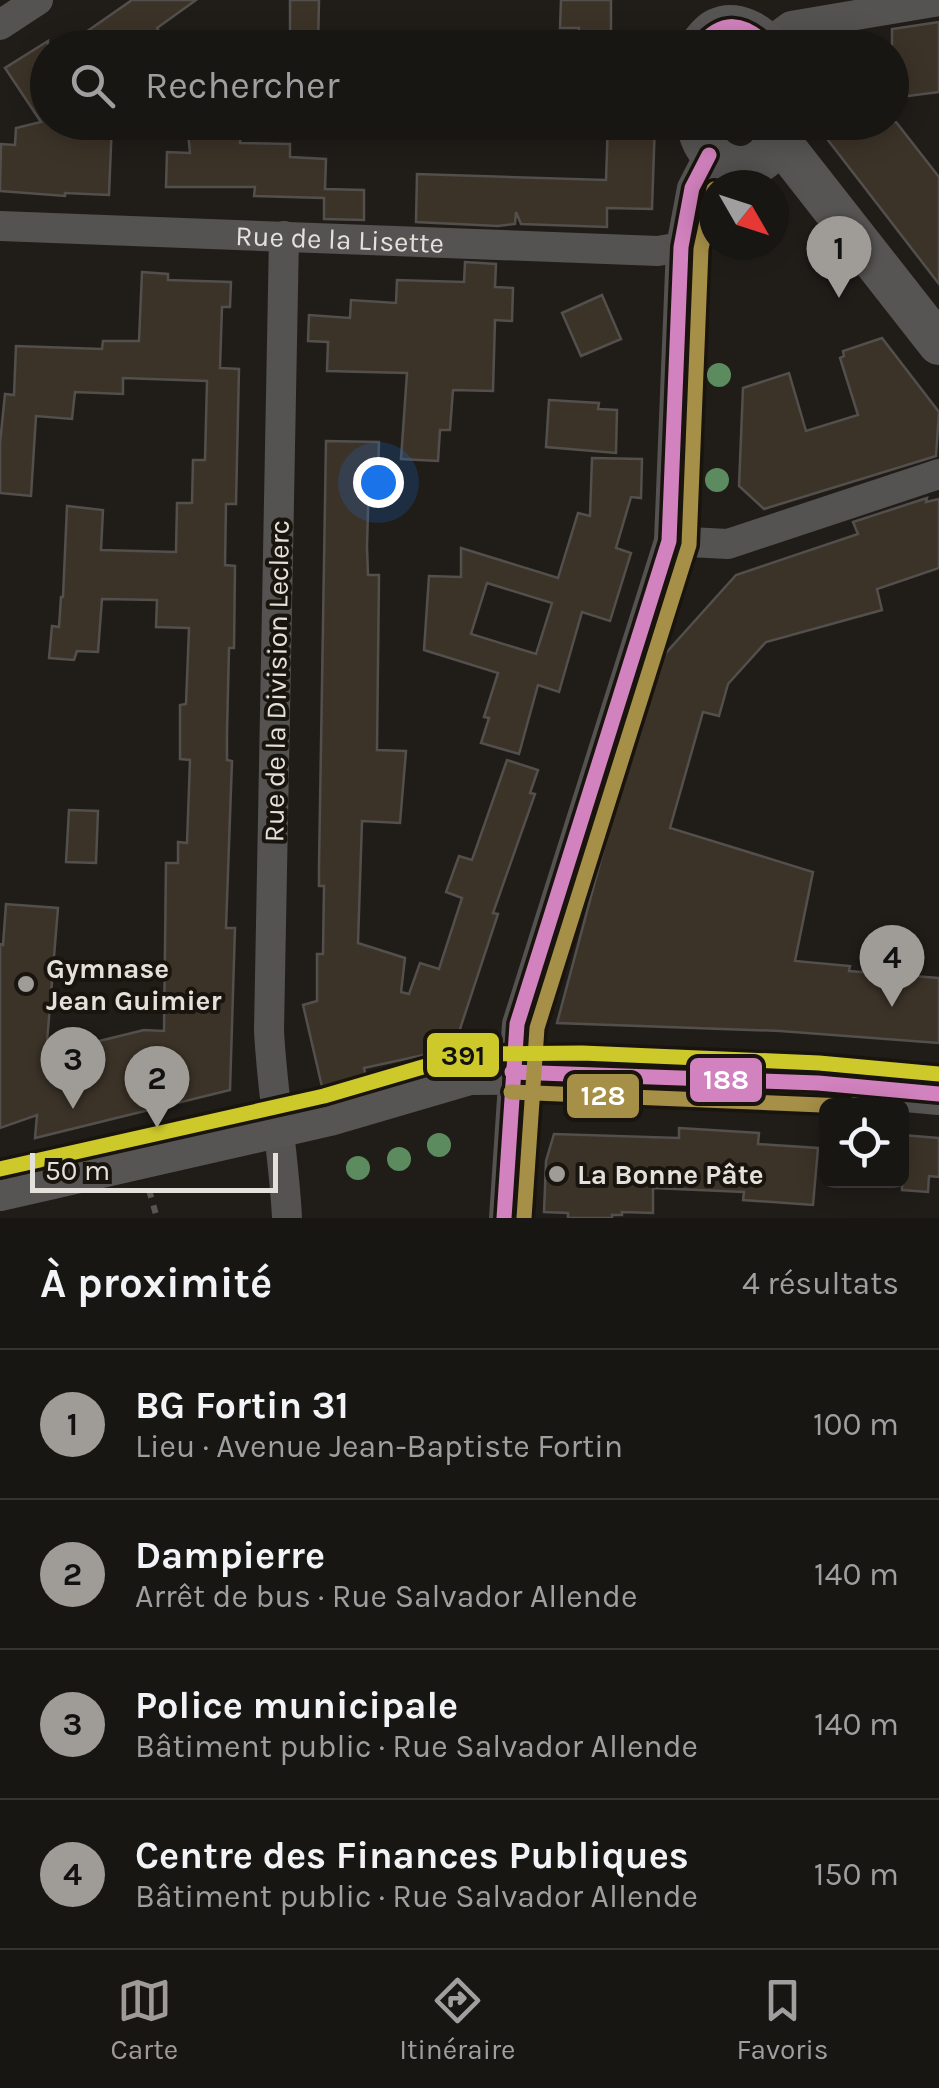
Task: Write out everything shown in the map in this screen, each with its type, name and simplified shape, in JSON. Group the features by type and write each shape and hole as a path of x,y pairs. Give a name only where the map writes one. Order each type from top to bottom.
{"main road":[{"path":"705,26 750,30"},
{"path":"704,140 724,166 748,168 766,158 781,140"},
{"path":"785,140 939,344"},
{"path":"0,1190 329,1115 469,1074 512,1072 818,1084 939,1094"}],"street":[{"path":"0,24 38,0"},
{"path":"787,30 792,26 939,1"},
{"path":"504,1218 517,1024 669,541 681,247 703,140"},
{"name":"Rue de la Lisette","path":"0,226 658,250 681,247"},
{"name":"Rue de la Division Leclerc","path":"284,236 270,1030 272,1088 287,1218"},
{"path":"669,541 728,544 939,474"}],"building":[{"path":"132,0 196,0 158,30 89,30"},
{"path":"290,0 319,0 318,30 290,30"},
{"path":"561,0 611,0 611,30 560,28"},
{"path":"939,22 939,92 909,96 909,30 892,29"},
{"path":"30,52 30,106 5,68"},
{"path":"30,125 30,140 111,140 109,195 0,191 1,144 15,145 16,128"},
{"path":"909,139 939,177 939,284 828,140"},
{"path":"189,140 290,144 290,157 326,159 325,189 364,190 364,220 324,219 324,198 254,196 255,187 166,187 167,152 190,153"},
{"path":"607,140 654,140 652,209 607,208 607,227 521,224 516,212 515,224 498,226 416,222 417,174 606,180"},
{"path":"465,262 496,264 495,287 513,288 512,321 495,320 493,391 453,390 450,430 440,430 438,461 401,459 407,373 327,371 328,342 308,341 309,315 350,318 351,300 396,303 397,280 464,282"},
{"path":"142,272 168,274 168,280 231,282 230,307 222,307 220,368 239,369 236,504 226,504 225,565 235,566 227,733 227,760 232,761 226,928 235,928 230,1090 35,1138 37,1115 0,1128 0,944 3,945 6,904 58,908 46,1054 144,1030 164,1031 166,863 178,863 178,842 187,843 190,760 180,759 180,705 186,704 189,628 156,627 157,600 102,599 98,652 77,651 74,660 49,658 52,626 59,627 63,597 67,506 103,510 101,550 176,552 177,503 192,503 193,460 205,460 207,381 123,378 123,394 75,392 72,419 36,416 31,496 0,493 5,394 14,395 16,346 102,349 103,341 139,341"},
{"path":"602,295 621,339 581,356 562,313"},
{"path":"882,338 939,412 936,456 764,509 739,486 743,388 789,373 806,431 858,415 840,358 843,351"},
{"path":"549,400 599,403 598,409 617,410 616,453 546,447"},
{"path":"326,441 379,442 378,474 369,474 367,547 368,575 379,575 377,750 406,751 400,823 362,821 358,943 405,958 401,992 409,994 420,963 439,969 462,898 446,892 459,856 472,860 507,760 538,770 530,793 535,794 493,913 498,914 460,1029 465,1046 364,1068 366,1078 323,1091 303,1005 317,1001 317,954 323,954 324,886 319,886 319,867"},
{"path":"592,458 642,459 641,498 631,497 616,548 631,553 610,621 582,612 559,692 538,685 519,754 481,743 489,718 484,717 498,673 424,650 429,576 461,577 461,548 558,578 578,513 590,516","holes":["487,583 552,603 536,654 471,634"]},
{"path":"927,498 926,502 939,499 939,568 877,589 882,610 766,642 728,684 719,716 703,712 670,828 813,872 795,961 850,966 849,971 939,978 939,1043 780,1031 557,1023 615,807 608,806 648,673 736,575 858,534 853,522"},
{"path":"69,810 98,811 96,863 66,862"},
{"path":"679,1128 759,1133 758,1144 818,1148 813,1205 743,1200 744,1192 653,1188 653,1213 568,1218 568,1213 544,1212 546,1161 554,1134 679,1138"},
{"path":"909,1136 939,1138 939,1177 929,1176 928,1192 902,1190 909,1188"}],"transit line":[{"name":"188","path":"720,30 746,30"},
{"name":"188","path":"504,1218 517,1024 669,541 681,247 692,188 709,155"},
{"name":"128","path":"524,1218 537,1028 689,545 701,260"},
{"name":"391","path":"0,1169 324,1096 467,1054 582,1053 819,1063 939,1074"},
{"name":"188","path":"512,1072 818,1083 939,1094"},
{"name":"128","path":"511,1092 819,1105"}],"place":[{"name":"BG Fortin 31","path":"839,298"},
{"name":"Gymnase Jean Guimier","path":"26,984"},
{"name":"Centre des Finances Publiques","path":"892,1007"},
{"name":"Police municipale","path":"73,1109"},
{"name":"Dampierre","path":"157,1128"},
{"name":"La Bonne Pâte","path":"557,1174"}]}
